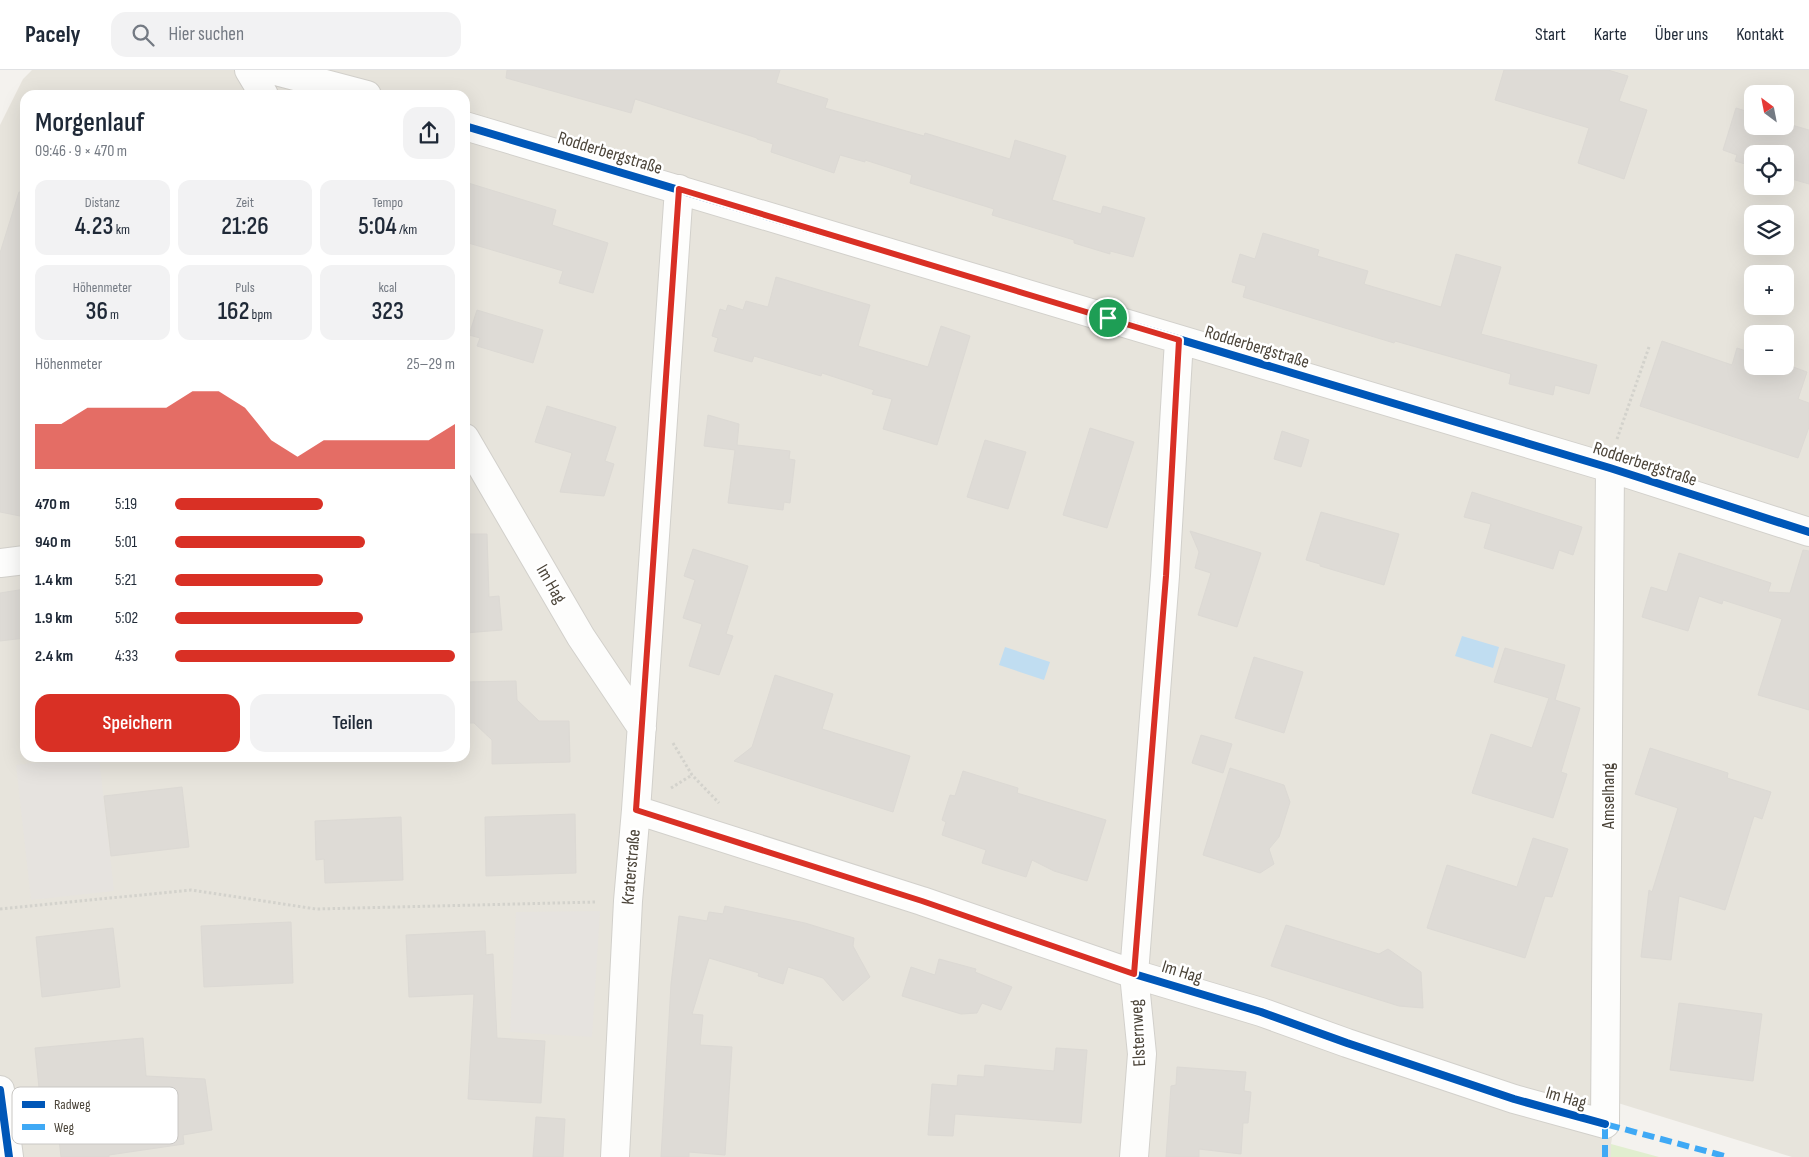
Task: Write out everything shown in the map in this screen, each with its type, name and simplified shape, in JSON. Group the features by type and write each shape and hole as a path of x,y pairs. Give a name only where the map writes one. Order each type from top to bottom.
{"street":[{"path":"250,70 261,90"},
{"path":"272,70 348,90"},
{"name":"Rodderbergstraße","path":"470,127 1610,468 1809,532"},
{"name":"Kraterstraße","path":"615,1157 628,901 642,728 679,189"},
{"name":"Elsternweg","path":"1134,1157 1142,1054 1134,974 1166,576 1179,340"},
{"name":"Im Hag","path":"470,447 581,637 642,728"},
{"name":"Amselhang","path":"1604,1124 1610,468"},
{"path":"0,563 20,561"},
{"name":"Im Hag","path":"636,810 922,901 1134,974 1261,1012 1514,1099 1604,1124"},
{"path":"0,1090 9,1157"}],"path":[{"path":"1610,468 1618,435 1649,347"},
{"path":"671,739 692,775 721,805"},
{"path":"0,909 191,890 316,909 628,901"}],"shaded area":[{"path":"32,70 1809,70 1809,1157 1792,1157 1618,1103 1611,1144 1611,1157 0,1157 0,125 23,79"},
{"path":"42,762 99,762 114,891 31,900 16,765"},
{"path":"600,911 592,1037 510,1032 516,912"}],"green space":[{"path":"1611,1144 1659,1157 1611,1157"}],"water":[{"path":"1462,636 1499,647 1493,668 1455,656"},
{"path":"1005,647 1050,662 1044,680 999,665"}],"building":[{"path":"507,70 780,70 776,83 828,99 825,108 924,136 925,133 1010,159 1015,140 1066,156 1052,200 1101,214 1103,206 1145,218 1133,257 1110,251 1110,254 1074,243 1074,240 992,215 994,209 910,183 912,175 865,160 865,162 840,155 834,173 771,152 773,144 757,138 635,99 631,113 506,78"},
{"path":"1504,70 1608,70 1628,76 1619,101 1647,110 1624,179 1578,163 1589,128 1495,100"},
{"path":"1736,108 1744,110 1744,135 1794,135 1794,126 1809,130 1809,184 1794,180 1794,145 1744,145 1744,164 1735,161 1737,155 1723,150"},
{"path":"470,184 556,210 552,225 608,243 593,293 559,283 563,271 470,243"},
{"path":"20,192 20,516 0,512 0,253"},
{"path":"1263,233 1319,250 1317,256 1368,271 1364,284 1441,307 1456,254 1501,267 1481,334 1597,365 1589,394 1555,385 1553,395 1509,384 1511,374 1395,341 1394,343 1243,297 1246,286 1232,282 1240,254 1255,259"},
{"path":"776,277 870,305 858,346 928,367 941,326 970,336 937,445 883,429 892,399 872,394 874,390 822,373 821,376 754,356 752,362 714,351 718,338 712,336 720,309 726,311 728,305 743,310 746,301 768,307"},
{"path":"477,310 543,330 533,363 477,346 480,338 470,335"},
{"path":"1662,341 1732,365 1737,348 1744,350 1744,375 1794,375 1794,367 1807,372 1798,399 1809,403 1809,427 1798,458 1640,406"},
{"path":"547,406 616,427 605,461 614,464 604,496 560,492 572,453 535,442"},
{"path":"708,415 739,424 737,445 790,451 789,459 795,460 790,503 784,502 783,510 728,503 735,450 704,446"},
{"path":"1090,428 1134,442 1107,528 1063,515"},
{"path":"1282,431 1309,440 1301,467 1274,459"},
{"path":"985,440 1026,452 1008,509 967,497"},
{"path":"1472,492 1582,527 1573,555 1559,550 1553,569 1484,548 1491,524 1464,517"},
{"path":"1321,512 1399,534 1384,585 1306,560"},
{"path":"1190,531 1261,553 1237,627 1198,615 1211,573 1195,568 1199,552"},
{"path":"470,534 487,534 489,597 499,596 502,630 470,633"},
{"path":"693,549 748,566 726,634 733,636 719,675 689,666 702,624 683,618 695,580 684,576"},
{"path":"1803,550 1809,551 1809,710 1758,695 1782,619 1723,600 1722,604 1699,596 1688,631 1642,617 1651,587 1667,592 1679,553 1771,583 1768,592 1790,593"},
{"path":"20,590 20,639 0,641 0,593"},
{"path":"1505,648 1565,665 1555,700 1580,708 1561,772 1567,774 1553,818 1472,793 1491,734 1532,748 1549,698 1494,682"},
{"path":"1254,657 1303,672 1284,733 1235,718"},
{"path":"775,675 833,694 822,729 910,756 893,812 734,761 752,747"},
{"path":"516,681 517,700 539,721 569,721 570,762 492,764 492,740 474,723 470,723 470,682"},
{"path":"1201,735 1232,744 1223,773 1192,763"},
{"path":"1650,748 1728,773 1727,778 1771,792 1762,819 1754,816 1725,910 1679,896 1671,960 1641,957 1649,890 1652,892 1678,808 1635,794"},
{"path":"1230,768 1284,785 1290,802 1279,837 1269,849 1274,864 1260,873 1203,855"},
{"path":"963,771 1018,788 1017,793 1106,820 1087,881 1054,871 1032,860 1026,877 1007,871 982,863 986,850 942,835 946,822 942,820 950,795 955,796"},
{"path":"182,787 189,847 111,856 104,796"},
{"path":"575,814 576,873 486,876 485,817"},
{"path":"401,817 403,880 325,883 324,859 316,860 315,821"},
{"path":"1533,838 1568,849 1552,897 1545,896 1525,958 1427,928 1447,865 1517,887"},
{"path":"725,906 805,923 854,938 853,946 870,977 843,1001 823,978 788,967 783,984 758,976 759,973 709,958 692,1014 703,1015 700,1045 732,1047 725,1155 689,1152 689,1157 661,1157 671,984 679,916 707,921 709,912 723,914"},
{"path":"291,922 293,983 204,987 201,926"},
{"path":"1286,925 1379,954 1388,949 1421,972 1423,1008 1399,1006 1271,966"},
{"path":"113,928 120,987 42,997 36,937"},
{"path":"485,931 486,955 493,954 497,1038 545,1041 541,1103 468,1099 474,994 409,997 406,935"},
{"path":"939,959 976,969 975,972 1012,987 1001,1010 982,1003 977,1013 961,1014 902,996 911,967 935,975"},
{"path":"1679,1003 1762,1014 1753,1081 1670,1070"},
{"path":"143,1038 146,1076 205,1079 212,1130 183,1135 184,1144 109,1155 109,1157 61,1157 60,1144 178,1144 178,1087 39,1087 35,1048"},
{"path":"1056,1048 1087,1050 1081,1123 955,1114 953,1136 928,1135 932,1084 957,1086 958,1075 984,1077 985,1065 1054,1071"},
{"path":"1177,1067 1246,1072 1244,1091 1251,1092 1248,1123 1243,1123 1241,1154 1199,1149 1199,1157 1166,1157 1171,1086 1176,1085"},
{"path":"536,1117 565,1119 563,1157 533,1157"}],"marked path":[{"path":"1605,1157 1605,1124 1728,1157"}],"cycle path":[{"path":"470,127 1610,468 1809,532"},
{"path":"636,810 922,901 1134,974 1261,1012 1514,1099 1605,1124"},
{"path":"0,1090 9,1157"}],"route":[{"path":"679,189 1108,318 1179,340 1166,576 1134,974 922,901 636,810 679,189"}]}
